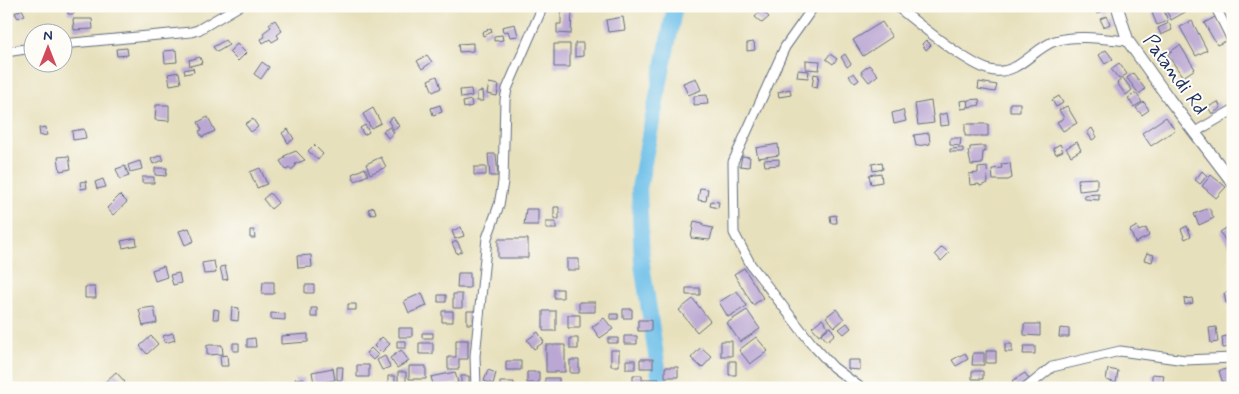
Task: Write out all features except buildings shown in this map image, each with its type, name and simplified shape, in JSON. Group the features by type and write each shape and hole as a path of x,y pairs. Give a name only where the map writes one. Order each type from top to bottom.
{"street":[{"path":"72,43 191,32 198,30 239,6"},
{"path":"476,388 475,347 487,238 499,205 503,182 505,100 507,89 543,6"},
{"path":"814,6 785,47 733,162 734,233 751,265 812,344 833,367 861,388"},
{"path":"896,6 976,64 995,71 1005,71 1016,66 1057,41 1104,39 1128,41"},
{"name":"Patandi Rd","path":"1117,6 1128,41 1233,184"},
{"path":"1215,6 1233,42"},
{"path":"6,52 22,50"},
{"path":"1195,132 1233,110"},
{"path":"1026,388 1052,367 1120,350 1185,360 1233,358"}],"waterway":[{"path":"661,388 642,264 639,188 675,6"}]}
